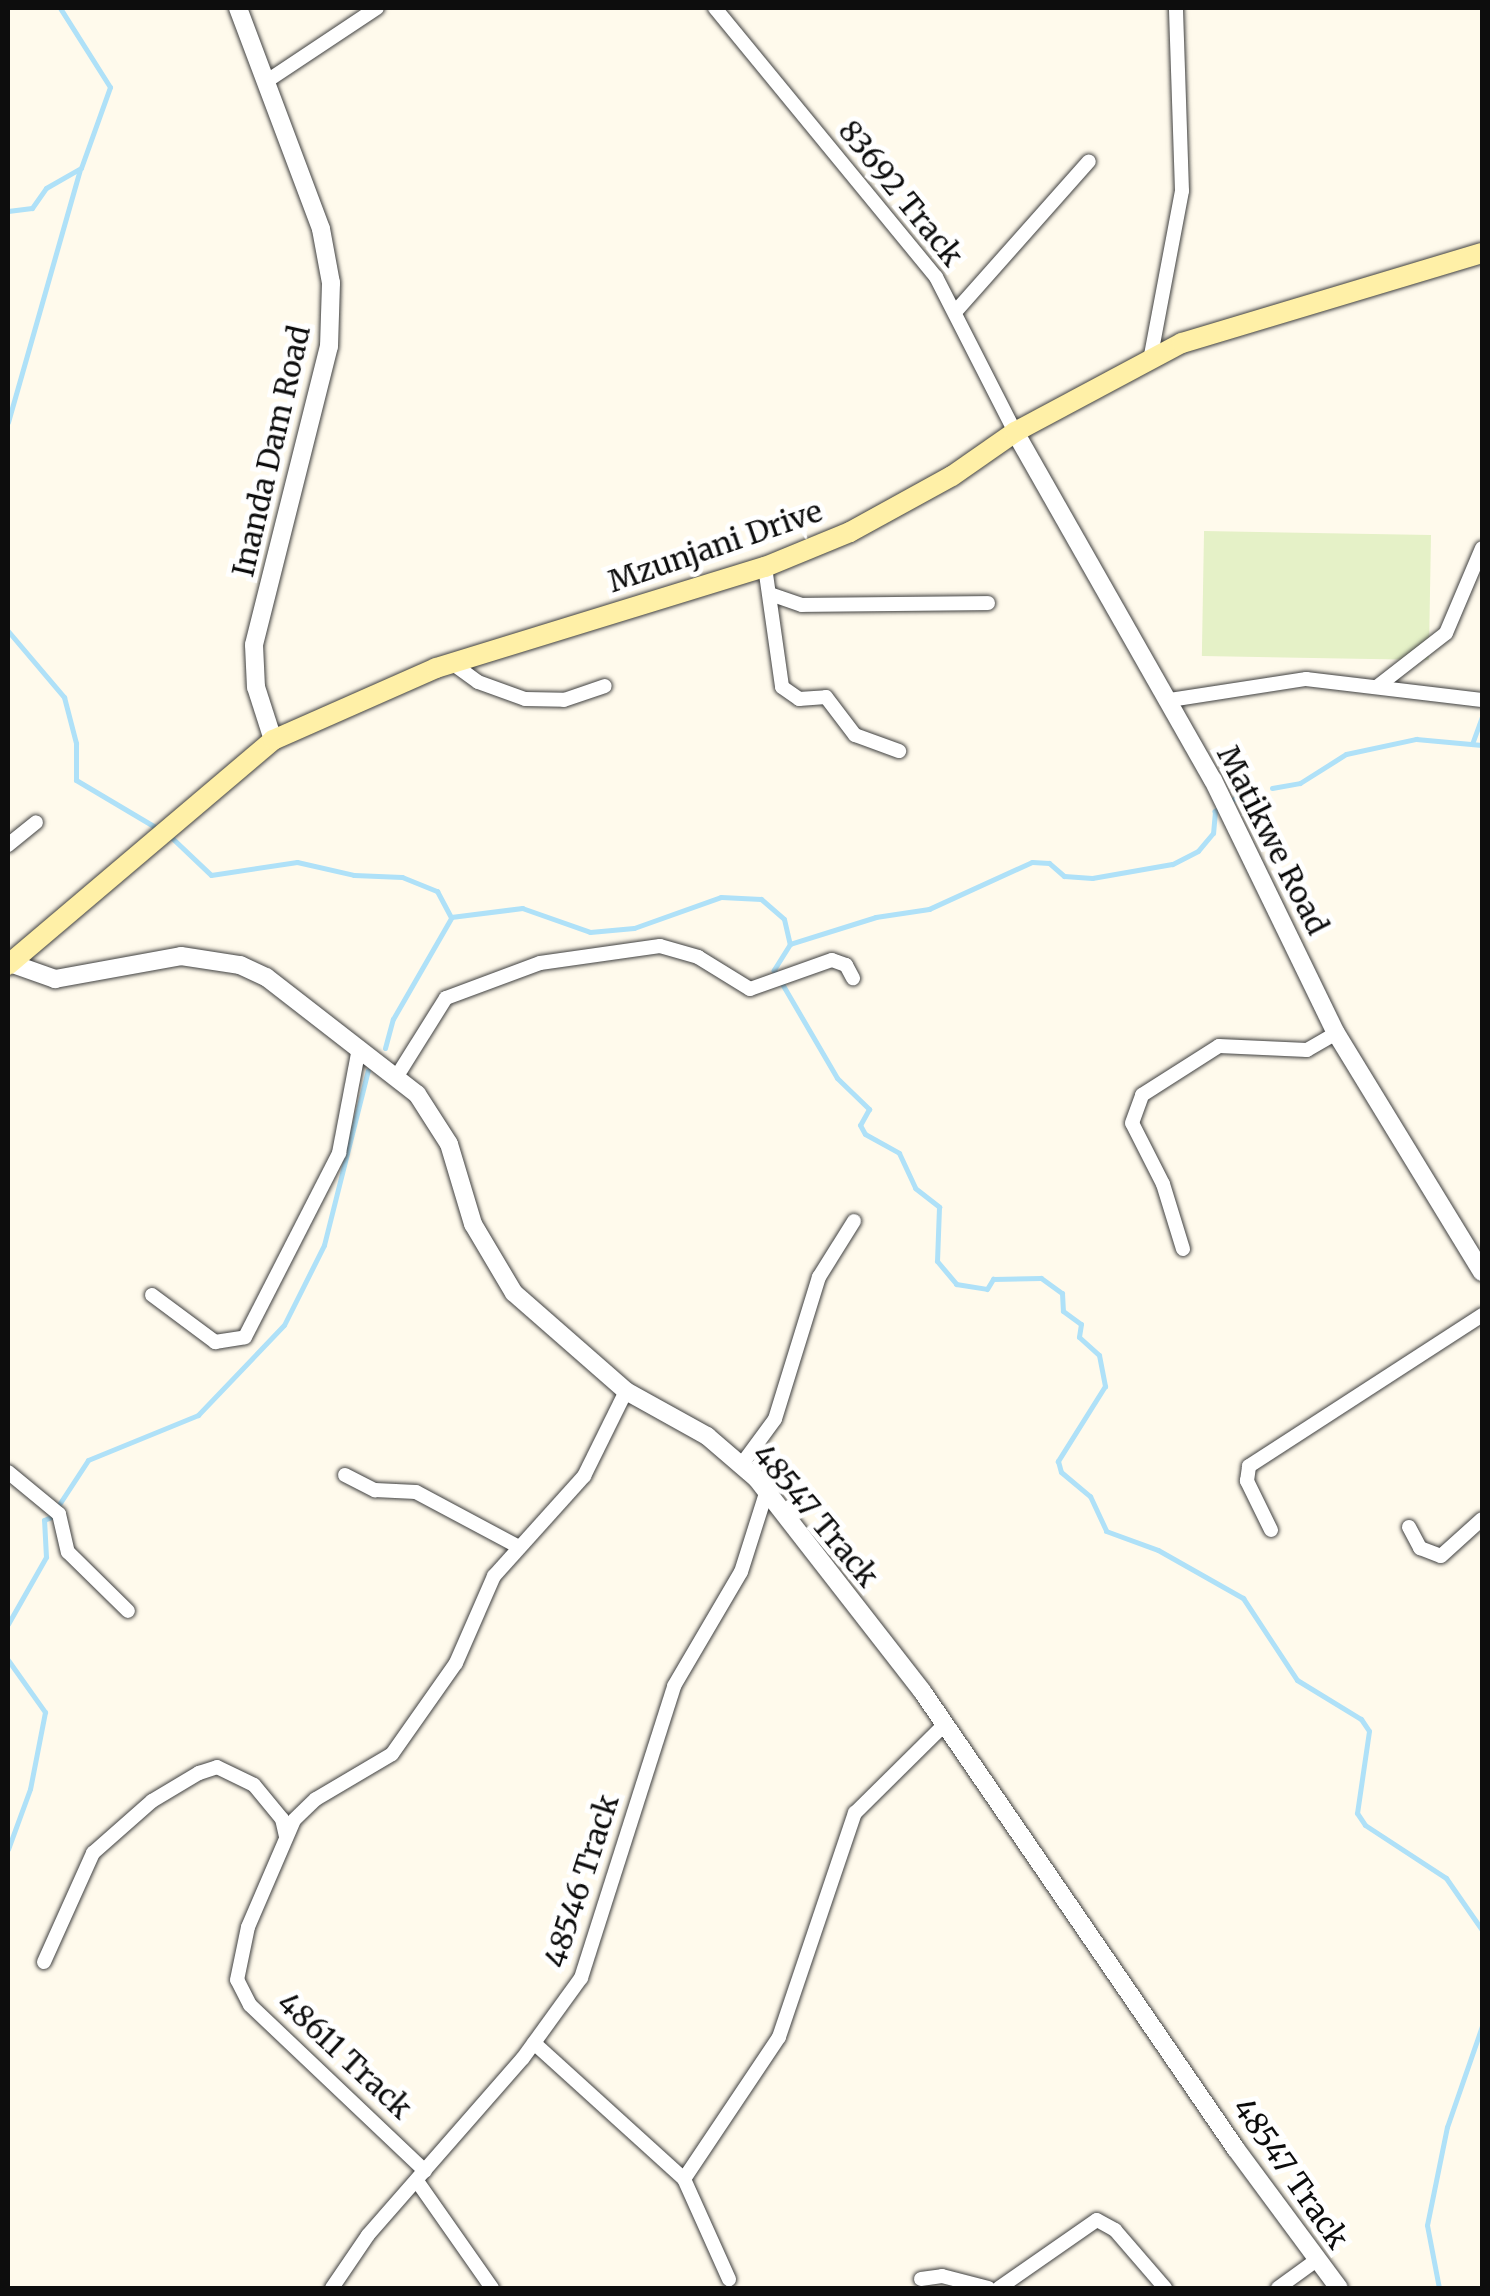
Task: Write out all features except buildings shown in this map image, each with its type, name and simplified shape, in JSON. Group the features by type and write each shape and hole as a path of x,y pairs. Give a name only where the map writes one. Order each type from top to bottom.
{"main road":[{"name":"Mzunjani Drive","path":"9,964 273,740 452,663 765,566 897,508 1015,432 1151,355 1482,252"}],"street":[{"name":"Inanda Dam Road","path":"238,8 321,229 330,283 329,346 254,645 256,687 273,740"},
{"path":"266,82 377,8"},
{"name":"83692 Track","path":"714,8 936,277 1015,432"},
{"path":"1151,355 1182,192 1176,8"},
{"path":"956,311 1064,197 1089,161"},
{"name":"Matikwe Road","path":"1015,432 1213,780 1336,1032 1482,1272"},
{"path":"1378,686 1446,633 1482,548"},
{"path":"765,566 777,670 786,692 799,699 826,697 855,734 899,751"},
{"path":"770,594 802,605 988,604"},
{"path":"452,663 478,682 525,699 564,700 605,686"},
{"path":"1170,700 1279,680 1378,686 1482,700"},
{"path":"8,846 36,822"},
{"path":"397,1076 446,998 540,963 660,946 698,957 744,988 766,986 832,960 846,965 853,978"},
{"name":"48547 Track","path":"9,964 55,978 164,958 215,958 266,977 397,1076 433,1112 473,1224 514,1293 626,1392 742,1464 944,1725 1340,2288"},
{"path":"1184,1249 1163,1184 1132,1122 1142,1096 1220,1046 1307,1050 1336,1032"},
{"path":"152,1295 214,1342 246,1336 332,1172 359,1048"},
{"path":"742,1464 775,1419 819,1277 854,1220"},
{"path":"1271,1530 1247,1481 1248,1466 1482,1315"},
{"name":"48611 Track","path":"421,2176 240,1991 240,1958 256,1900 286,1836 307,1805 392,1754 456,1662 483,1594 519,1547 584,1476 626,1392"},
{"path":"8,1472 60,1514 68,1552 128,1612"},
{"path":"345,1475 375,1490 416,1492 519,1547"},
{"name":"48546 Track","path":"332,2288 534,2043 581,1978 674,1686 741,1572 766,1493"},
{"path":"1409,1527 1420,1548 1441,1556 1482,1520"},
{"path":"684,2179 779,2037 855,1813 944,1725"},
{"path":"44,1962 98,1848 199,1773 217,1767 254,1785 271,1800 286,1836"},
{"path":"534,2043 684,2179 728,2279"},
{"path":"421,2176 492,2288"},
{"path":"998,2288 1098,2220 1114,2230 1164,2288"},
{"path":"1278,2288 1318,2260"},
{"path":"921,2279 942,2276 988,2288"}],"green space":[{"path":"1204,531 1431,535 1429,660 1202,656"}],"waterway":[{"path":"8,211 32,208 46,188 81,168 110,87 60,8"},
{"path":"8,422 80,170"},
{"path":"8,631 64,697 76,743 76,780 157,828"},
{"path":"1472,744 1482,717"},
{"path":"1272,788 1300,783 1346,754 1416,739 1482,745"},
{"path":"1245,792 1215,811 1213,833 1198,851 1172,864 1092,878 1064,876 1049,863 1032,862 929,909 876,917 790,944 774,970 837,1078 869,1109 860,1125 865,1134 899,1153 915,1188 939,1207 937,1261 956,1284 987,1289 993,1279 1041,1278 1062,1293 1063,1311 1081,1324 1079,1337 1099,1355 1105,1386 1058,1461 1061,1472 1090,1496 1106,1531 1158,1550 1243,1598 1297,1680 1361,1719 1369,1731 1357,1813 1365,1825 1446,1878 1482,1930"},
{"path":"171,837 211,875 297,862 354,875 402,877 437,891 451,917 522,908 590,932 634,928 721,897 761,899 784,919 790,944"},
{"path":"385,1048 393,1019 451,918"},
{"path":"60,1503 88,1460 198,1415 284,1325 324,1245 368,1070"},
{"path":"8,1624 46,1557 44,1520 51,1517"},
{"path":"8,1660 45,1712 30,1789 8,1849"},
{"path":"1439,2288 1427,2225 1447,2127 1482,2026"}]}
